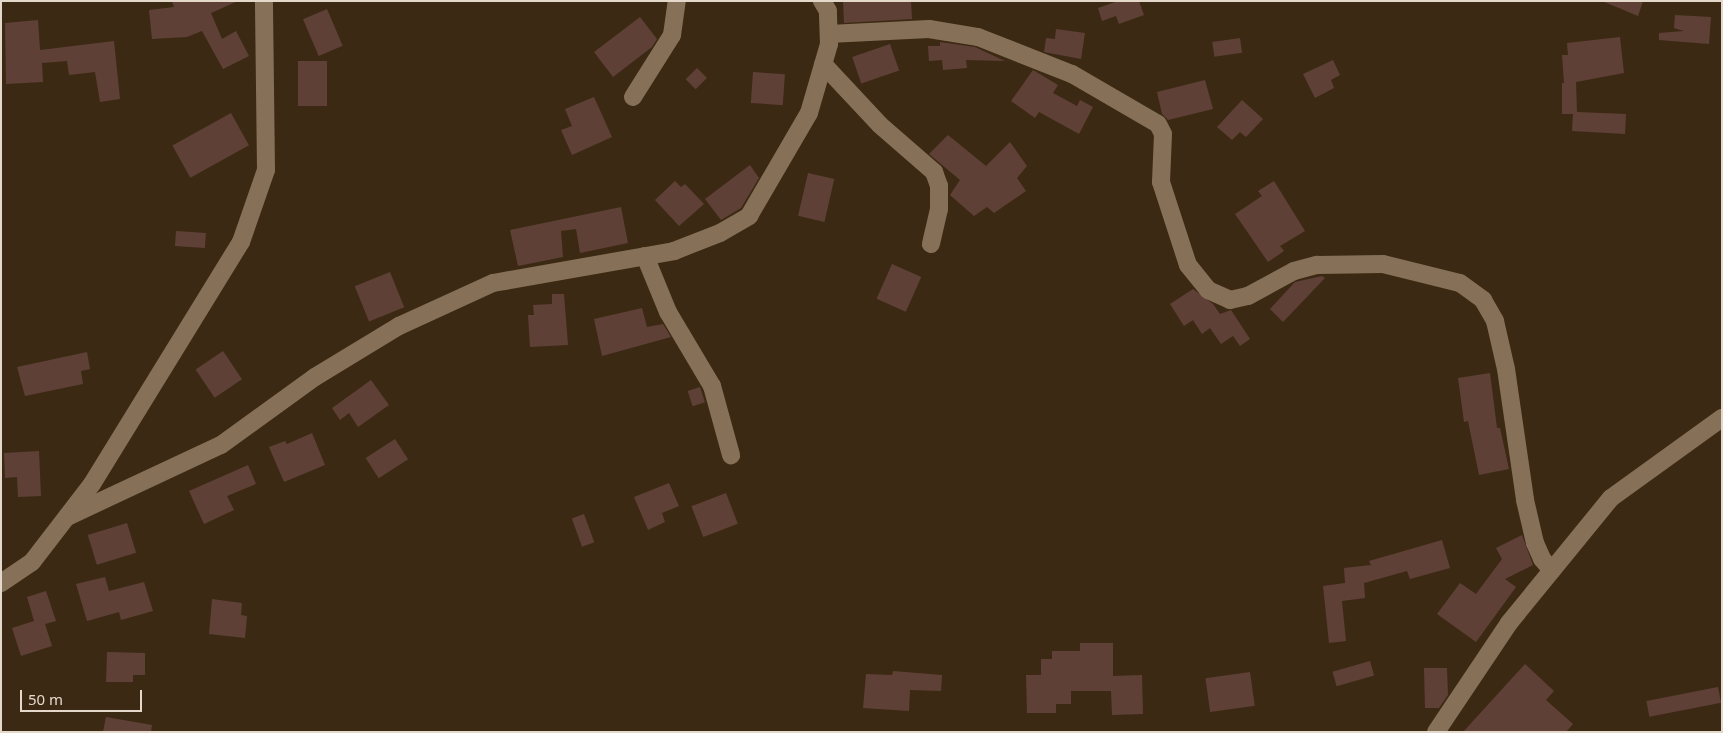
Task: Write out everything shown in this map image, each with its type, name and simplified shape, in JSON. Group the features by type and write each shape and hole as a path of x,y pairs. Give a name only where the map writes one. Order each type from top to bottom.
{"street":[{"path":"1,583 32,562 92,484 241,242 266,170 264,1"},
{"path":"633,97 672,34 678,1"},
{"path":"67,518 221,445 315,377 399,326 484,287 674,251 720,234 749,216 809,113 823,64 829,34 828,11 822,1"},
{"path":"829,34 929,29 978,37 1072,74 1158,124 1164,134 1161,182 1188,266 1208,290 1230,300 1248,296 1294,271 1316,265 1383,264 1460,282 1483,300 1495,321 1506,369 1525,500 1535,543 1542,559 1552,570"},
{"path":"823,64 880,125 934,172 939,186 939,209 931,244"},
{"path":"645,256 668,312 712,386 731,455"},
{"path":"1436,732 1509,623 1611,498 1722,418"}],"building":[{"path":"172,1 238,1 211,13 222,39 236,31 249,56 223,69 202,31 187,37 152,39 149,10 174,7"},
{"path":"843,1 911,1 912,19 844,23"},
{"path":"1118,1 1139,1 1144,15 1119,24 1116,16 1102,21 1098,8"},
{"path":"1602,1 1643,1 1638,16"},
{"path":"327,9 343,46 319,56 303,19"},
{"path":"1675,15 1711,17 1709,44 1659,40 1659,33 1684,31 1674,28"},
{"path":"640,17 657,39 652,47 613,77 594,52"},
{"path":"38,20 40,50 114,41 120,99 100,102 95,72 69,75 67,61 42,63 43,82 6,84 5,23"},
{"path":"1056,29 1085,33 1081,59 1044,52 1046,38 1055,39"},
{"path":"1620,37 1624,73 1576,82 1577,112 1626,114 1625,134 1572,131 1573,114 1562,114 1562,83 1564,83 1562,55 1568,55 1567,43"},
{"path":"1240,38 1242,53 1214,57 1212,42"},
{"path":"940,42 975,47 1005,61 966,60 967,68 943,70 942,60 929,61 928,46 940,46"},
{"path":"890,44 899,70 861,83 852,57"},
{"path":"1333,60 1340,75 1331,80 1334,88 1315,98 1303,74"},
{"path":"298,61 327,61 327,106 298,106"},
{"path":"697,68 707,78 696,89 686,79"},
{"path":"1033,70 1058,85 1053,93 1077,106 1080,100 1093,107 1079,134 1039,112 1035,118 1011,101"},
{"path":"753,72 785,74 783,105 751,103"},
{"path":"1205,80 1213,109 1168,120 1162,114 1157,92"},
{"path":"594,97 612,137 572,155 561,130 572,126 565,109"},
{"path":"1242,100 1263,119 1246,137 1240,132 1232,140 1217,127"},
{"path":"231,113 249,145 190,178 172,145"},
{"path":"948,135 986,166 1010,142 1027,166 1017,178 1026,191 994,213 987,207 974,216 950,195 960,180 929,154"},
{"path":"750,165 759,178 741,208 721,220 705,199"},
{"path":"808,173 834,179 824,222 798,216"},
{"path":"675,181 681,187 685,184 704,204 679,226 655,200"},
{"path":"1274,181 1305,231 1280,246 1284,251 1268,262 1235,214 1262,196 1258,191"},
{"path":"621,207 628,243 580,253 576,229 561,231 563,257 518,266 510,230"},
{"path":"176,231 206,233 205,248 175,246"},
{"path":"892,264 921,277 906,312 877,299"},
{"path":"390,272 404,307 369,321 355,286"},
{"path":"1322,276 1325,278 1283,322 1270,309 1295,282"},
{"path":"1193,289 1213,304 1220,314 1231,310 1250,339 1240,346 1233,336 1221,344 1210,328 1202,334 1193,320 1184,326 1170,304"},
{"path":"552,294 564,294 568,345 530,347 528,315 534,315 533,305 552,304"},
{"path":"642,308 647,327 663,324 671,337 602,356 594,319"},
{"path":"223,351 242,379 215,398 196,369"},
{"path":"87,352 90,369 81,371 83,384 25,396 17,367"},
{"path":"1490,373 1497,428 1500,428 1509,469 1479,475 1468,421 1464,422 1458,378"},
{"path":"371,380 389,405 358,427 349,413 340,420 332,408"},
{"path":"700,387 705,402 693,406 688,391"},
{"path":"312,433 325,465 284,482 269,447 285,441 287,444"},
{"path":"395,439 408,459 379,478 366,458"},
{"path":"39,451 41,496 18,497 17,477 5,478 4,453"},
{"path":"248,465 256,484 227,496 234,510 204,524 189,491"},
{"path":"669,483 679,506 662,513 665,522 648,530 634,497"},
{"path":"726,493 738,524 703,537 691,506"},
{"path":"584,514 594,542 582,547 572,518"},
{"path":"127,523 136,553 97,565 88,535"},
{"path":"1522,535 1533,565 1505,579 1516,587 1476,642 1437,614 1460,583 1476,594 1502,559 1496,548"},
{"path":"1442,540 1450,568 1410,579 1407,571 1364,583 1365,598 1342,601 1346,641 1329,643 1323,586 1345,583 1344,568 1371,565 1369,561"},
{"path":"105,577 109,591 144,582 153,611 121,620 119,612 87,621 76,584"},
{"path":"46,591 56,621 45,624 52,646 21,656 12,628 34,621 27,597"},
{"path":"212,599 242,603 241,615 247,616 245,638 209,634"},
{"path":"1080,643 1113,643 1113,676 1142,675 1143,714 1112,715 1111,691 1071,691 1071,704 1056,704 1056,713 1027,713 1026,675 1041,675 1041,659 1052,659 1052,651 1080,651"},
{"path":"107,652 145,653 145,675 133,675 133,682 106,682"},
{"path":"1370,661 1374,675 1337,686 1333,672"},
{"path":"1525,664 1554,691 1546,700 1573,724 1566,732 1463,732"},
{"path":"1424,668 1447,668 1448,695 1439,708 1425,708"},
{"path":"893,671 942,675 941,691 910,690 909,711 863,708 866,674 892,675"},
{"path":"1250,672 1255,706 1210,712 1205,678"},
{"path":"1718,687 1721,703 1649,717 1646,701"},
{"path":"106,717 152,725 151,732 103,732"}]}
